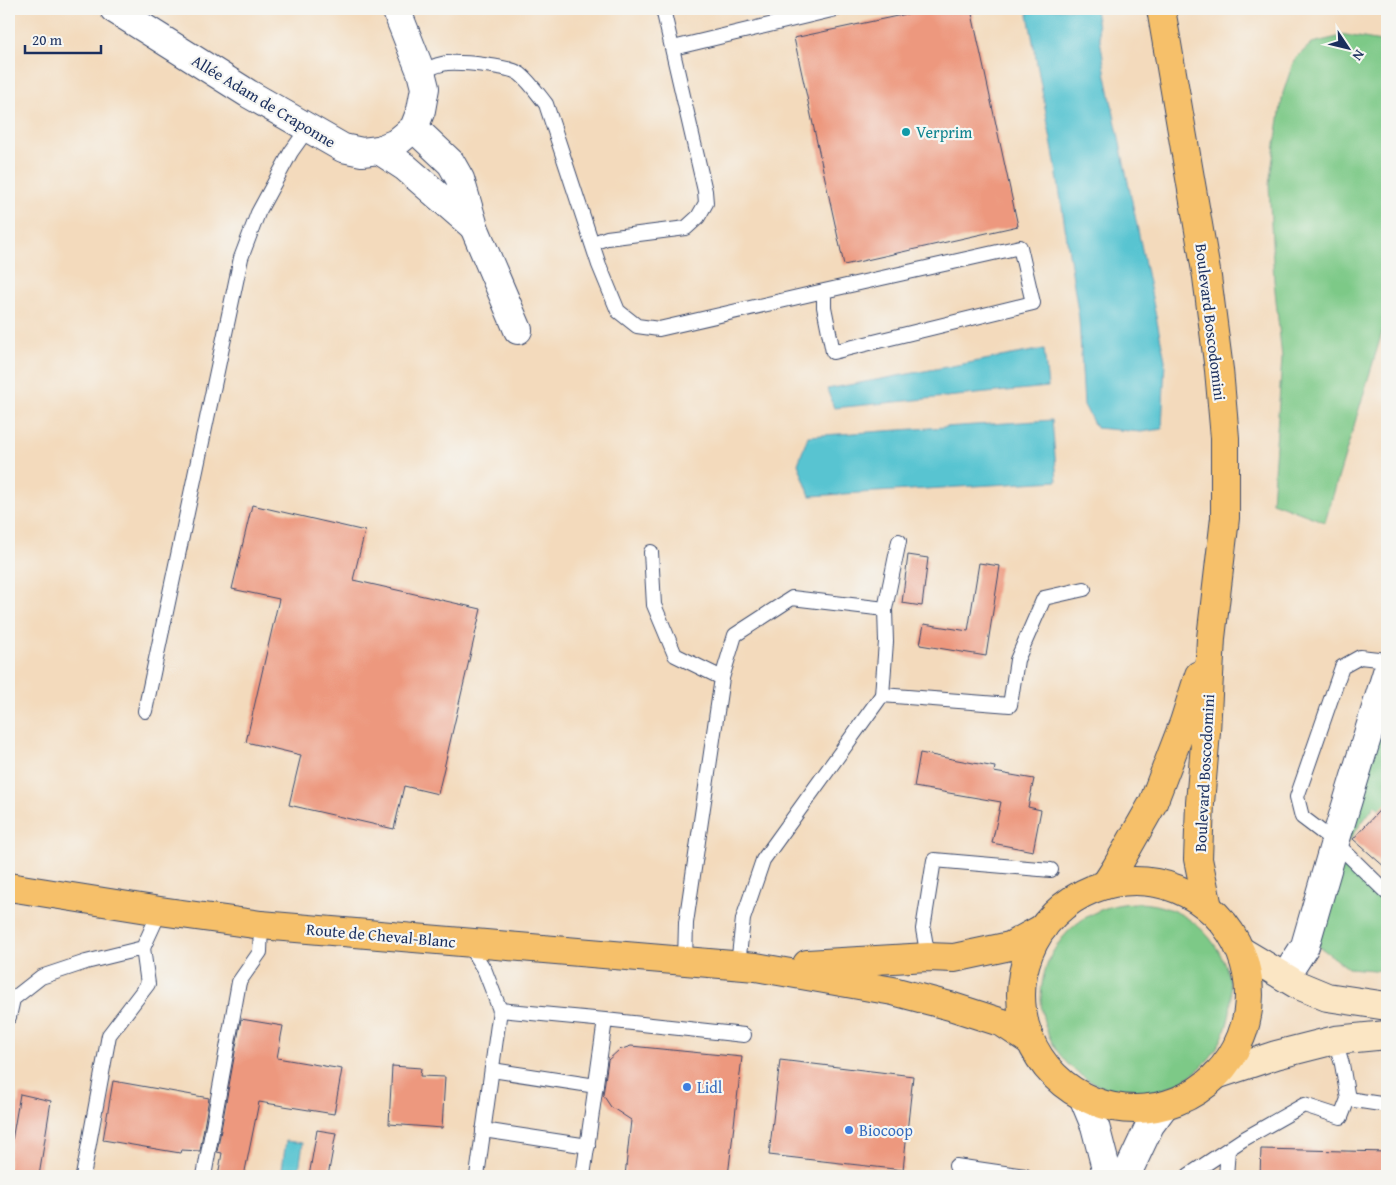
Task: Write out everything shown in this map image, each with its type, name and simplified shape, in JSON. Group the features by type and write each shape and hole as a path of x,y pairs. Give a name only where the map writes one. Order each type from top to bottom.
{"main road":[{"name":"Boulevard Boscodomini","path":"1161,9 1207,277 1220,370 1225,438 1225,518 1211,638 1200,803 1198,859 1208,907"},
{"name":"Boulevard Boscodomini","path":"1105,885 1153,803 1184,722 1211,638"},
{"path":"1127,881 1149,882 1170,886 1190,894 1208,907 1227,926 1241,951 1248,977 1249,1004 1244,1030 1233,1054 1216,1075 1201,1089 1183,1099 1164,1106 1136,1110 1109,1107 1083,1097 1061,1082 1043,1063 1030,1040 1022,1012 1022,983 1029,954 1043,928 1060,909 1081,895 1105,885 1127,881"},
{"name":"Route de Cheval-Blanc","path":"9,887 260,925 747,966"},
{"path":"747,966 864,962 928,957 954,958 1010,946 1043,928"},
{"path":"1241,951 1298,985 1327,997 1387,1006"},
{"path":"747,966 893,991 950,1006 1003,1023 1030,1040"},
{"path":"1216,1075 1276,1055 1335,1040 1387,1035"}],"street":[{"name":"Allée Adam de Craponne","path":"114,9 249,94 344,148 362,152 379,150 396,143 414,128"},
{"path":"396,9 421,72 425,88 421,110 414,128 452,163 460,179 474,227 518,330"},
{"path":"379,150 405,167 474,227"},
{"path":"1285,977 1305,946 1387,672"},
{"path":"1083,1097 1094,1126 1108,1176"},
{"path":"1126,1176 1150,1125 1164,1106"}],"lane":[{"path":"593,243 607,238 686,228 698,217 706,203 705,191 663,9"},
{"path":"673,48 836,9"},
{"path":"421,72 448,63 497,66 519,73 546,104 600,265 618,311 637,326 659,329 824,291 1020,248 1033,303 833,352 824,307 824,291"},
{"path":"145,710 241,258 258,213 291,152 308,128"},
{"path":"747,966 743,919 763,860 882,695 886,642 885,609 899,541"},
{"path":"651,552 654,605 675,656 722,678"},
{"path":"882,695 1010,704 1017,660 1044,598 1084,590"},
{"path":"685,961 686,923 722,678 735,635 792,598 885,609"},
{"path":"1387,660 1360,657 1342,667 1297,797 1302,817 1335,842 1387,893"},
{"path":"928,957 923,929 934,860 1051,870"},
{"path":"83,1176 109,1035 148,984 143,948 160,911"},
{"path":"204,1176 239,982 260,952 260,925"},
{"path":"467,942 485,971 500,1010 477,1176"},
{"path":"9,1018 13,998 41,977 86,962 143,948"},
{"path":"500,1010 744,1035"},
{"path":"583,1176 605,1020"},
{"path":"1189,1176 1228,1150 1304,1105 1341,1117 1348,1099 1342,1064 1335,1040"},
{"path":"492,1070 596,1086"},
{"path":"1348,1099 1387,1105"},
{"path":"483,1130 588,1146"},
{"path":"1226,1176 1228,1150"},
{"path":"956,1166 1025,1176"}],"green space":[{"path":"1346,35 1387,42 1387,316 1325,522 1272,502 1282,358 1274,281 1269,184 1283,93 1294,60 1312,43"},
{"path":"1387,692 1387,816 1375,805 1346,844"},
{"path":"1338,865 1344,865 1387,905 1387,971 1348,968 1313,942"},
{"path":"1136,903 1154,905 1172,911 1189,919 1203,931 1215,945 1223,962 1229,980 1231,998 1229,1016 1223,1034 1215,1051 1203,1065 1189,1077 1172,1085 1154,1091 1136,1093 1118,1091 1100,1085 1083,1077 1069,1065 1057,1051 1049,1034 1043,1016 1041,998 1043,980 1049,962 1057,945 1069,931 1083,919 1100,911 1118,905"}],"water":[{"path":"1027,9 1095,9 1106,76 1165,360 1162,429 1141,432 1096,428 1084,405 1079,318 1055,162"},
{"path":"1044,349 1048,387 834,408 827,389"},
{"path":"1052,420 1057,481 810,496 798,464 808,436"},
{"path":"286,1141 303,1143 298,1176 281,1176"}],"building":[{"name":"Verprim","path":"930,9 971,9 1018,226 844,265 794,38"},
{"path":"252,505 365,531 353,580 481,609 438,794 404,786 394,829 289,805 301,755 246,742 279,599 232,589"},
{"path":"908,555 928,558 922,606 902,603"},
{"path":"979,563 1000,566 986,656 920,645 924,624 968,631"},
{"path":"920,753 995,767 994,772 1034,779 1028,807 1041,810 1033,851 992,843 1001,802 914,787"},
{"path":"1387,802 1387,869 1353,839"},
{"path":"241,1019 283,1026 277,1058 342,1069 334,1114 259,1102 244,1176 218,1176 222,1153 217,1152"},
{"name":"Lidl","path":"631,1046 742,1057 728,1176 625,1176 631,1120 611,1107 603,1095 608,1060 619,1050"},
{"path":"780,1060 913,1076 903,1170 769,1155"},
{"path":"392,1066 421,1068 420,1076 445,1077 442,1128 389,1124"},
{"path":"113,1081 209,1098 200,1151 181,1150 180,1153 103,1140"},
{"path":"20,1094 51,1101 39,1176 9,1176 9,1158"},
{"path":"317,1130 336,1133 328,1176 309,1176"},
{"path":"1261,1149 1387,1152 1387,1176 1260,1176"}],"place":[{"name":"Verprim","path":"906,132"},
{"name":"Lidl","path":"687,1087"},
{"name":"Biocoop","path":"849,1130"}]}
